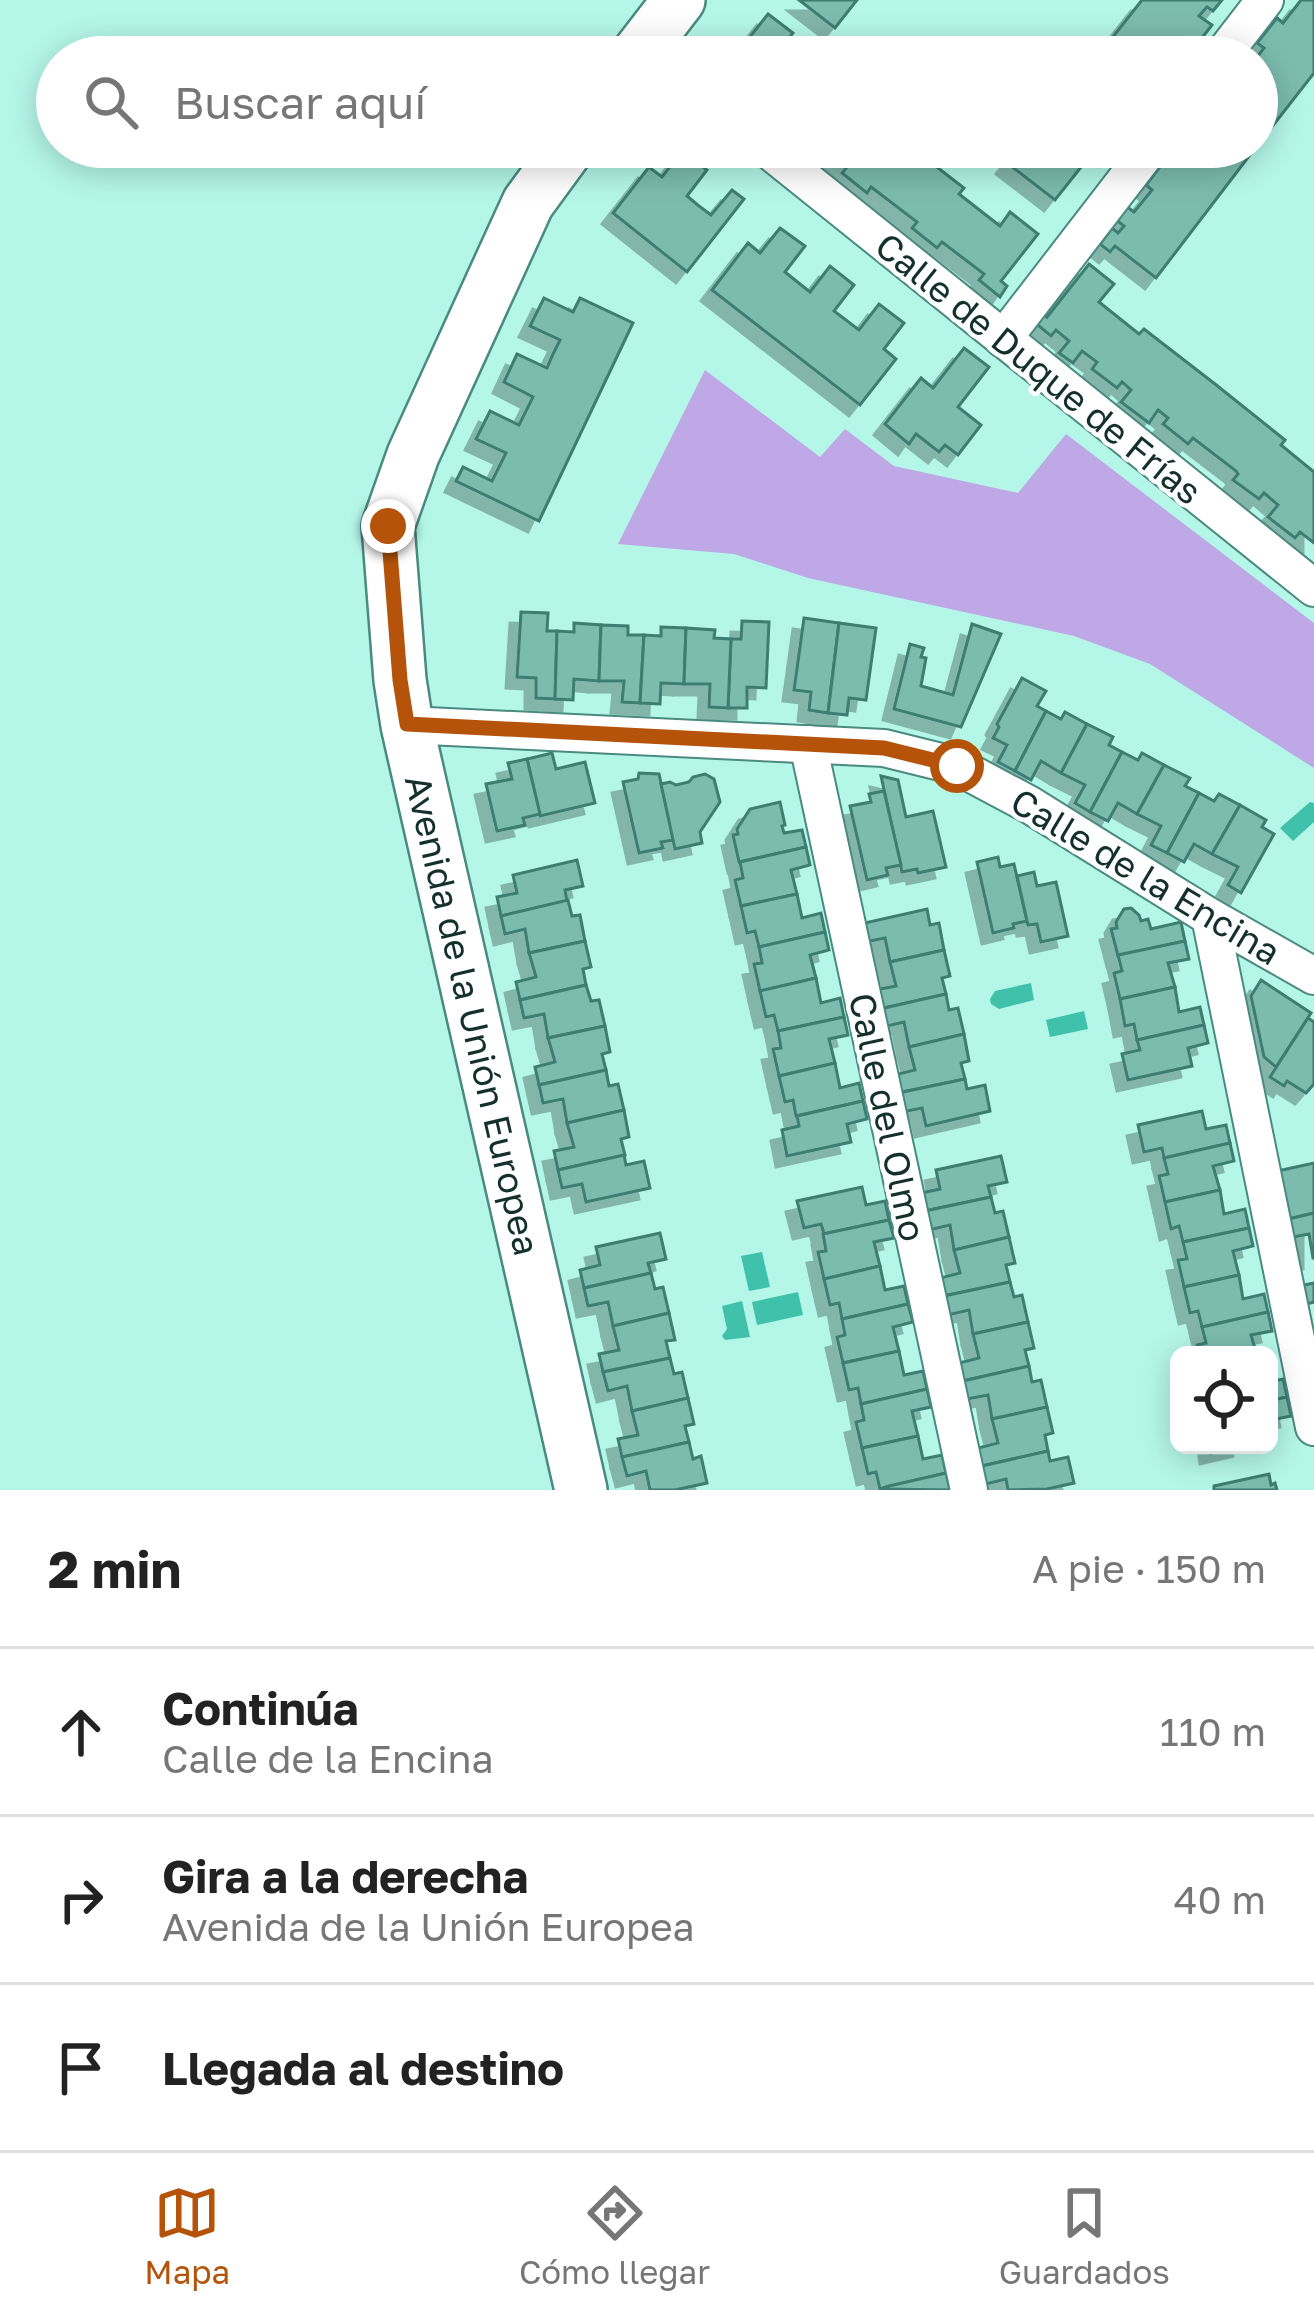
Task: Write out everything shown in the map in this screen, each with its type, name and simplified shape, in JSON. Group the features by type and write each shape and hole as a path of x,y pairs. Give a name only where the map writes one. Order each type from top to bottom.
{"street":[{"path":"655,36 679,0"},
{"path":"1237,36 1265,0"},
{"name":"Avenida de la Unión Europea","path":"554,168 528,203 413,455 388,526 407,724 581,1490"},
{"name":"Calle de Duque de Frías","path":"791,168 1314,588"},
{"path":"1003,338 1135,168"},
{"name":"Calle de la Encina","path":"407,724 884,748 957,766 1314,976"},
{"name":"Calle del Olmo","path":"808,744 969,1490"},
{"path":"1210,917 1314,1427"}],"shaded area":[{"path":"705,370 820,457 845,429 894,466 1018,493 1066,434 1314,623 1314,768 1150,664 1074,636 808,578 734,554 618,544"},
{"path":"1314,803 1314,822 1293,841 1280,828"},
{"path":"1031,983 1034,1000 999,1009 991,1004 995,991"},
{"path":"1084,1011 1088,1029 1050,1037 1046,1020"},
{"path":"762,1252 770,1287 749,1291 741,1256"},
{"path":"798,1292 803,1315 757,1325 752,1302"},
{"path":"742,1301 750,1337 725,1340 722,1306"}],"building":[{"path":"799,0 857,0 835,28"},
{"path":"1142,0 1222,0 1213,11 1207,7 1199,16 1212,25 1203,36 1114,36"},
{"path":"1301,0 1314,0 1314,73 1278,119 1278,36 1263,36 1277,18 1283,23"},
{"path":"768,14 793,33 791,36 751,36"},
{"path":"648,168 662,177 669,168 707,170 687,196 711,215 732,190 744,199 687,272 613,213"},
{"path":"846,168 938,168 964,188 959,194 1000,226 1010,212 1038,234 1001,281 1007,286 1000,297 979,280 984,274 942,242 937,248 912,228 917,222 871,187 867,193 842,173"},
{"path":"1013,168 1080,168 1055,200"},
{"path":"1159,168 1240,168 1156,278 1115,246 1110,252 1100,244 1112,228 1118,233 1124,226 1111,216 1122,203 1134,212 1152,190 1146,185"},
{"path":"780,228 805,246 785,272 810,292 830,266 854,285 834,311 859,330 879,304 904,323 884,349 896,359 860,405 712,290 748,243 760,253"},
{"path":"1089,264 1114,284 1099,302 1139,334 1144,329 1215,384 1285,440 1281,445 1314,472 1314,543 1300,532 1295,538 1268,517 1278,505 1264,493 1259,499 1233,480 1236,471 1193,438 1188,444 1163,424 1168,418 1158,410 1149,423 1121,402 1131,390 1122,382 1117,388 1092,369 1097,362 1082,351 1073,363 1059,353 1069,341 1056,330 1051,336 1034,322 1041,312 1047,317"},
{"path":"544,298 573,312 580,298 633,323 539,521 456,481 463,467 492,481 506,453 476,439 490,411 519,425 533,397 504,382 517,354 547,368 560,340 530,326"},
{"path":"964,348 989,367 958,407 981,425 958,455 945,445 939,452 916,434 909,444 885,424 921,378 933,388"},
{"path":"521,612 548,613 547,631 557,631 555,699 536,698 536,678 517,677"},
{"path":"804,618 839,623 828,713 809,710 811,692 794,690"},
{"path":"742,621 769,622 766,688 747,687 747,708 728,708 731,639 741,639"},
{"path":"574,623 601,625 599,681 574,679 573,700 555,699 557,631 574,632"},
{"path":"839,623 876,628 866,700 849,698 847,715 828,713"},
{"path":"972,624 1001,634 961,727 894,709 910,644 924,648 921,686 953,695"},
{"path":"601,625 628,626 628,635 644,635 640,703 622,702 624,681 599,681"},
{"path":"661,627 686,628 684,684 661,683 660,704 640,703 644,635 661,636"},
{"path":"686,628 715,630 714,638 731,639 728,708 709,707 710,684 684,684"},
{"path":"1022,678 1046,691 1037,706 1046,711 1015,771 998,762 1007,745 993,738"},
{"path":"1046,711 1061,719 1065,712 1087,724 1061,773 1041,761 1031,780 1015,771"},
{"path":"1087,724 1113,737 1109,745 1122,752 1090,812 1075,803 1085,785 1061,773"},
{"path":"1122,752 1138,760 1142,753 1164,765 1137,814 1118,803 1108,821 1090,812"},
{"path":"552,753 556,769 585,762 595,803 540,816 527,759"},
{"path":"527,759 540,814 523,818 525,825 497,831 486,784 512,779 508,763"},
{"path":"1164,765 1190,778 1185,786 1199,793 1167,853 1151,845 1161,826 1137,814"},
{"path":"639,773 659,774 674,840 661,842 663,848 639,853 623,782 638,779"},
{"path":"705,774 714,779 720,802 700,832 702,843 675,849 661,784 676,785"},
{"path":"881,776 898,780 906,817 933,811 946,867 902,872"},
{"path":"884,791 901,865 886,868 888,875 867,880 850,806 871,802 869,794"},
{"path":"1199,793 1214,801 1219,794 1240,805 1212,854 1194,844 1184,862 1167,853"},
{"path":"780,802 784,833 802,830 806,847 739,862 733,835 738,834 750,809"},
{"path":"1240,805 1266,820 1262,827 1274,834 1241,893 1228,885 1238,867 1212,854"},
{"path":"806,847 810,865 791,870 797,894 741,906 735,880 743,878 740,862"},
{"path":"998,857 1000,867 1014,864 1027,921 993,933 977,862"},
{"path":"577,860 583,886 565,890 567,901 501,916 497,897 517,893 513,875"},
{"path":"1034,872 1037,886 1056,882 1068,936 1041,942 1037,924 1028,925 1017,876"},
{"path":"797,894 802,918 821,913 825,932 759,947 755,931 747,933 741,906"},
{"path":"568,900 572,916 580,915 585,941 529,953 525,929 505,934 501,916"},
{"path":"1131,908 1141,921 1148,919 1151,929 1181,922 1185,941 1118,956 1111,929 1117,928 1124,909"},
{"path":"927,909 930,925 939,923 944,950 890,962 885,938 865,942 860,924"},
{"path":"825,932 829,950 810,955 816,978 760,991 754,964 762,963 759,947"},
{"path":"585,941 591,967 583,969 586,985 520,1000 516,982 536,977 529,953"},
{"path":"1185,941 1189,959 1168,963 1175,987 1120,999 1114,973 1122,971 1118,955"},
{"path":"944,950 950,976 942,978 946,994 880,1009 875,990 896,986 890,962"},
{"path":"816,978 821,1003 840,998 844,1017 778,1031 774,1015 766,1017 760,991"},
{"path":"1261,980 1311,1013 1276,1067 1264,1057 1251,996"},
{"path":"586,985 591,1001 599,1000 605,1026 548,1038 544,1014 524,1018 520,1000"},
{"path":"1175,987 1179,1012 1200,1007 1204,1025 1137,1040 1134,1024 1125,1026 1120,999"},
{"path":"946,994 949,1010 958,1008 964,1034 909,1047 904,1022 883,1027 880,1009"},
{"path":"844,1017 848,1035 829,1039 835,1063 779,1076 773,1049 781,1048 778,1031"},
{"path":"1308,1018 1314,1022 1314,1084 1306,1093 1270,1077"},
{"path":"1204,1025 1208,1043 1188,1048 1192,1066 1128,1080 1122,1054 1140,1050 1137,1040"},
{"path":"605,1026 610,1052 602,1054 606,1070 539,1085 535,1067 555,1062 548,1038"},
{"path":"964,1034 969,1061 961,1063 965,1079 898,1093 894,1075 915,1070 909,1047"},
{"path":"835,1063 840,1088 859,1083 863,1101 796,1116 793,1100 785,1102 779,1076"},
{"path":"606,1070 609,1086 618,1084 624,1110 567,1123 563,1099 543,1103 539,1085"},
{"path":"965,1079 967,1089 985,1085 990,1111 926,1126 922,1108 902,1112 898,1093"},
{"path":"863,1101 867,1119 847,1124 851,1142 787,1156 782,1130 799,1126 797,1116"},
{"path":"624,1110 629,1137 621,1139 625,1155 558,1170 554,1151 574,1147 567,1123"},
{"path":"1202,1111 1206,1129 1226,1125 1230,1143 1164,1158 1162,1148 1144,1152 1138,1125"},
{"path":"1230,1143 1234,1161 1213,1166 1220,1190 1165,1202 1159,1176 1168,1174 1164,1158"},
{"path":"624,1155 626,1165 644,1161 650,1188 586,1202 582,1184 562,1188 558,1170"},
{"path":"1001,1156 1007,1182 988,1186 991,1197 925,1211 921,1193 940,1189 936,1170"},
{"path":"1314,1163 1314,1213 1284,1220 1273,1172"},
{"path":"862,1187 866,1205 885,1201 889,1220 824,1234 821,1224 804,1228 797,1201"},
{"path":"1220,1190 1224,1214 1245,1209 1249,1228 1183,1242 1179,1226 1171,1229 1165,1202"},
{"path":"991,1197 995,1213 1003,1211 1009,1237 954,1250 950,1225 929,1230 925,1211"},
{"path":"1314,1213 1313,1258 1309,1234 1288,1238 1284,1220"},
{"path":"889,1220 894,1238 874,1242 880,1266 824,1279 818,1252 826,1251 823,1234"},
{"path":"1249,1228 1253,1246 1233,1251 1239,1275 1184,1287 1178,1260 1187,1259 1183,1242"},
{"path":"660,1233 666,1259 648,1263 651,1273 584,1288 580,1270 600,1265 596,1247"},
{"path":"1009,1237 1015,1263 1006,1265 1010,1282 944,1296 940,1278 960,1273 954,1250"},
{"path":"880,1266 885,1290 904,1286 908,1304 842,1319 839,1303 830,1305 824,1279"},
{"path":"651,1273 655,1289 663,1287 669,1313 613,1326 608,1302 588,1306 584,1288"},
{"path":"1239,1275 1243,1299 1264,1294 1268,1312 1202,1327 1198,1311 1190,1313 1184,1287"},
{"path":"1010,1282 1014,1297 1022,1295 1028,1322 973,1334 969,1310 948,1315 944,1296"},
{"path":"1314,1283 1314,1302 1303,1305 1299,1286"},
{"path":"908,1304 913,1322 893,1327 899,1351 843,1363 837,1337 845,1335 842,1319"},
{"path":"1268,1312 1272,1331 1251,1335 1254,1346 1197,1346 1206,1343 1202,1327"},
{"path":"669,1313 675,1340 666,1341 670,1358 603,1372 599,1354 619,1350 613,1326"},
{"path":"1028,1322 1034,1348 1025,1350 1029,1366 963,1381 959,1363 979,1358 973,1334"},
{"path":"899,1351 904,1375 923,1371 927,1389 861,1404 858,1388 849,1390 843,1363"},
{"path":"670,1358 674,1374 682,1372 688,1398 632,1411 627,1386 608,1391 603,1372"},
{"path":"1029,1366 1032,1382 1041,1380 1047,1407 992,1419 988,1395 967,1399 963,1381"},
{"path":"1283,1379 1287,1397 1278,1399 1278,1380"},
{"path":"927,1389 931,1407 912,1411 918,1436 862,1448 856,1422 864,1420 861,1404"},
{"path":"1287,1397 1291,1416 1278,1419 1278,1399"},
{"path":"688,1398 694,1424 685,1426 689,1442 622,1457 618,1439 638,1435 632,1411"},
{"path":"1047,1407 1053,1433 1045,1435 1048,1451 982,1466 978,1448 998,1443 992,1419"},
{"path":"918,1436 923,1459 942,1455 946,1473 880,1489 876,1472 868,1474 862,1448"},
{"path":"689,1442 693,1459 701,1456 707,1483 650,1490 646,1471 627,1476 622,1457"},
{"path":"1048,1451 1050,1461 1068,1457 1074,1483 1008,1490 1006,1479 986,1484 982,1466"},
{"path":"946,1473 950,1490 880,1489 889,1486"},
{"path":"1269,1474 1277,1490 1214,1490 1214,1486"}],"route":[{"path":"388,526 407,724 884,748 957,766"}]}
